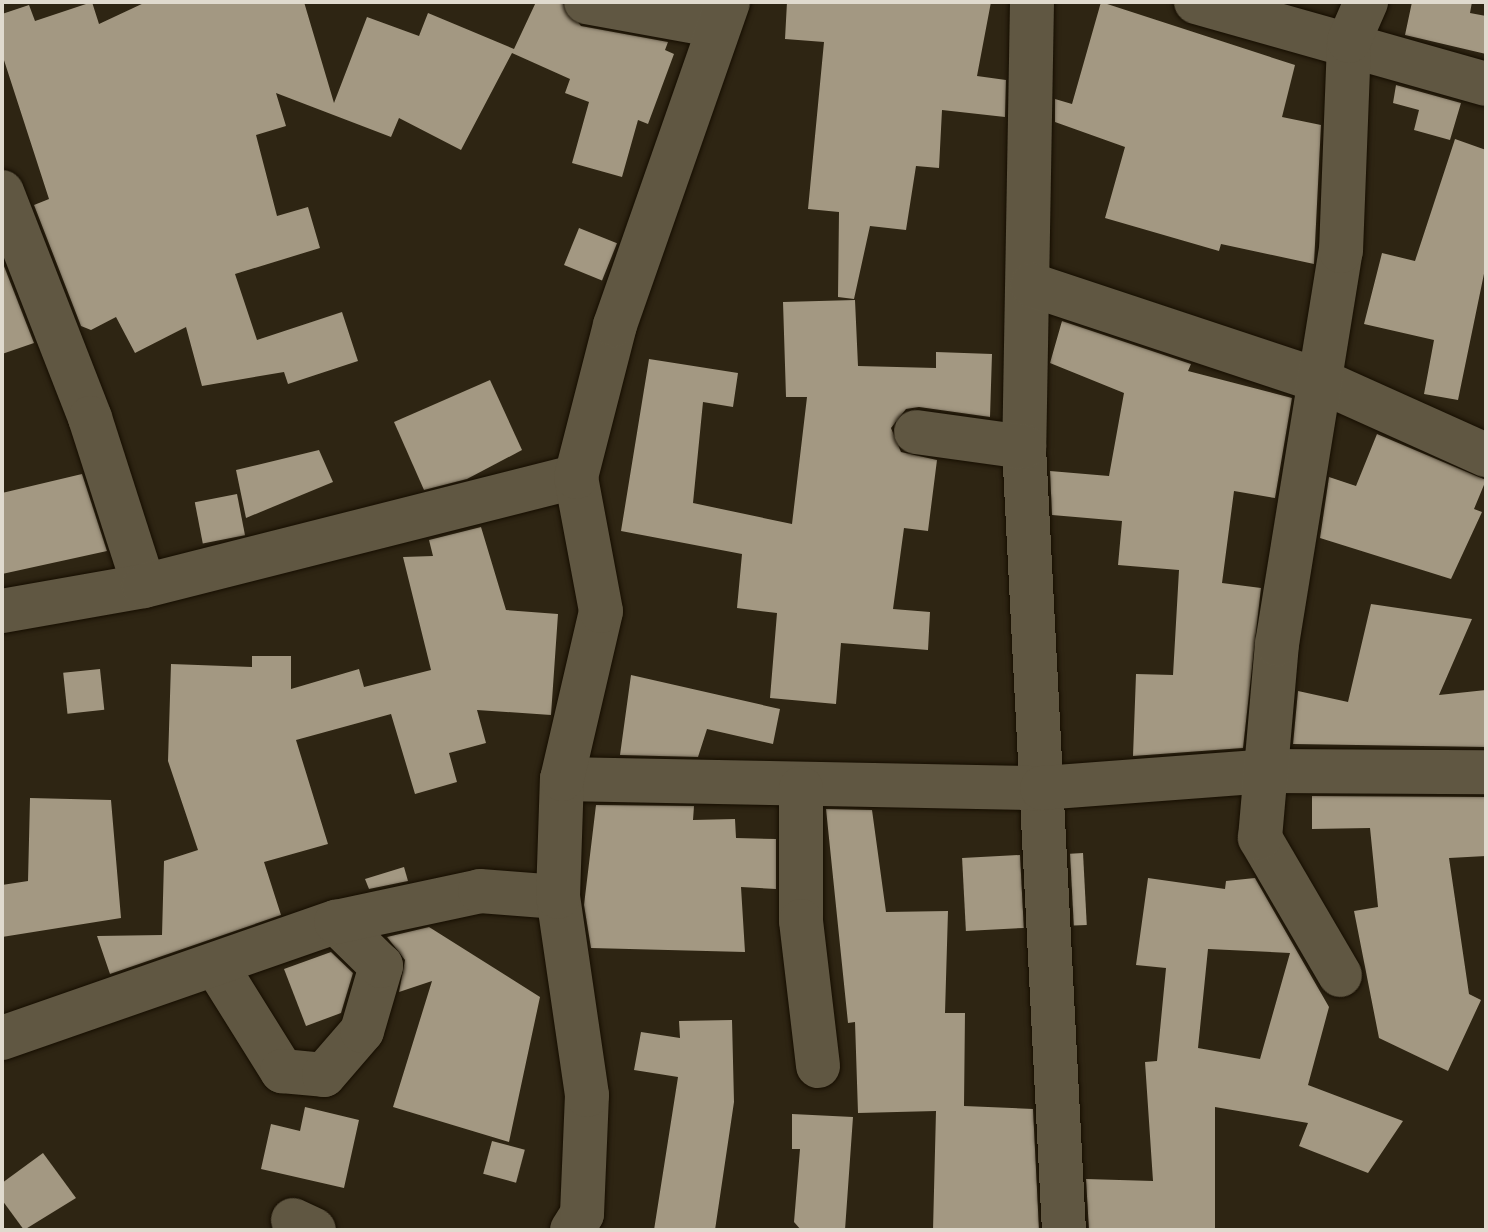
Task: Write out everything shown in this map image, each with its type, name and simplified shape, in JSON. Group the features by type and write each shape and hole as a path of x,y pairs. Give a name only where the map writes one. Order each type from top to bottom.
{"street":[{"path":"572,1230 582,1214 587,1095 558,897 562,779 601,611 576,477 615,325 723,14 586,2"},
{"path":"1032,2 1032,285 1024,447 1064,1230"},
{"path":"1196,2 1349,41 1486,84"},
{"path":"1340,975 1260,838 1270,771 1277,644 1341,251 1349,41 1366,2"},
{"path":"2,192 90,418 144,586"},
{"path":"1032,285 1321,381 1486,455"},
{"path":"916,432 1024,447"},
{"path":"2,611 144,586 576,477"},
{"path":"562,779 801,788 1042,788 1270,771 1486,772"},
{"path":"801,788 801,921 818,1066"},
{"path":"2,1038 217,967 336,922 480,891 558,897"},
{"path":"217,967 282,1071 324,1075 362,1031 381,966 336,922"}],"building":[{"path":"92,2 99,24 146,2 304,2 334,103 367,17 419,36 428,13 514,49 536,2 562,2 581,26 668,42 665,50 674,54 648,124 638,120 622,177 572,163 589,102 565,93 570,79 512,53 461,150 399,118 391,137 276,93 286,126 256,135 277,216 308,207 320,248 235,274 257,340 342,312 358,361 288,384 284,372 202,386 186,327 135,353 116,317 91,330 81,326 34,205 49,199 2,54 2,14 29,5 35,21"},
{"path":"787,2 991,2 977,76 1006,80 1005,117 942,110 939,168 916,166 906,230 870,226 854,299 838,297 839,212 808,209 824,42 785,39"},
{"path":"1101,2 1295,65 1282,117 1321,125 1314,264 1221,244 1219,251 1105,218 1125,147 1055,122 1055,99 1072,104"},
{"path":"1412,2 1472,2 1470,13 1486,16 1486,54 1405,35"},
{"path":"1396,85 1461,103 1450,140 1414,130 1419,110 1393,103"},
{"path":"1455,139 1486,150 1486,264 1458,400 1424,394 1434,340 1364,324 1382,253 1415,261"},
{"path":"579,228 617,243 602,280 564,265"},
{"path":"2,261 34,343 2,354"},
{"path":"855,300 858,366 936,368 936,352 992,354 990,417 919,407 906,409 891,428 901,452 937,460 928,531 904,528 893,609 930,612 928,650 841,643 836,704 770,698 777,613 737,608 742,554 621,531 649,359 738,373 733,407 703,402 693,503 792,524 807,397 786,397 783,302"},
{"path":"1062,321 1191,364 1188,371 1292,398 1275,498 1234,491 1222,583 1261,588 1243,748 1133,756 1136,674 1173,675 1179,570 1118,565 1122,521 1052,515 1050,471 1109,476 1124,393 1050,363"},
{"path":"490,380 522,450 467,479 424,490 394,422"},
{"path":"1377,434 1486,480 1474,509 1482,512 1451,579 1320,538 1329,477 1356,486"},
{"path":"319,450 333,482 246,518 236,470"},
{"path":"82,474 107,551 2,574 2,493"},
{"path":"237,494 245,535 203,543 195,502"},
{"path":"481,527 506,610 558,614 551,715 477,710 486,743 449,753 457,782 415,794 391,714 296,740 328,844 264,862 281,915 110,974 97,936 162,935 164,861 198,850 168,761 171,664 252,667 252,656 291,656 291,689 359,669 364,687 431,670 403,557 433,556 429,540"},
{"path":"1371,604 1472,619 1439,695 1486,690 1486,747 1293,744 1298,691 1348,702"},
{"path":"100,669 104,710 67,714 63,673"},
{"path":"631,675 780,709 773,744 707,729 698,757 620,755"},
{"path":"1312,796 1486,797 1486,856 1449,858 1469,994 1481,1000 1448,1071 1379,1038 1354,911 1378,907 1370,828 1312,829"},
{"path":"30,798 111,800 121,918 2,937 2,885 28,881"},
{"path":"596,805 694,806 693,820 735,819 736,838 776,839 776,889 741,887 745,952 591,948 584,905"},
{"path":"826,809 872,810 886,912 948,911 945,1013 965,1013 964,1106 1033,1109 1039,1230 933,1230 936,1111 858,1113 855,1022 848,1023"},
{"path":"1083,853 1087,925 1074,926 1070,854"},
{"path":"1020,855 1024,928 966,931 962,858"},
{"path":"404,867 408,881 369,889 365,879"},
{"path":"1148,878 1225,889 1226,881 1255,878 1329,1007 1308,1085 1403,1121 1368,1173 1299,1146 1308,1123 1215,1107 1215,1230 1089,1230 1086,1179 1153,1181 1145,1062 1157,1061 1166,968 1136,965","holes":["1208,949 1290,953 1260,1059 1198,1048"]},
{"path":"429,927 540,997 509,1142 393,1107 432,981 399,992 405,960 387,937"},
{"path":"331,952 353,973 341,1013 306,1026 284,969"},
{"path":"732,1020 734,1102 715,1230 654,1230 678,1077 634,1070 641,1032 680,1038 679,1021"},
{"path":"305,1107 359,1120 344,1188 261,1169 271,1124 300,1131"},
{"path":"792,1114 853,1117 845,1230 801,1230 794,1222 800,1149 792,1149"},
{"path":"492,1141 525,1150 516,1183 483,1174"},
{"path":"43,1153 76,1198 24,1230 2,1200 2,1183"}]}
